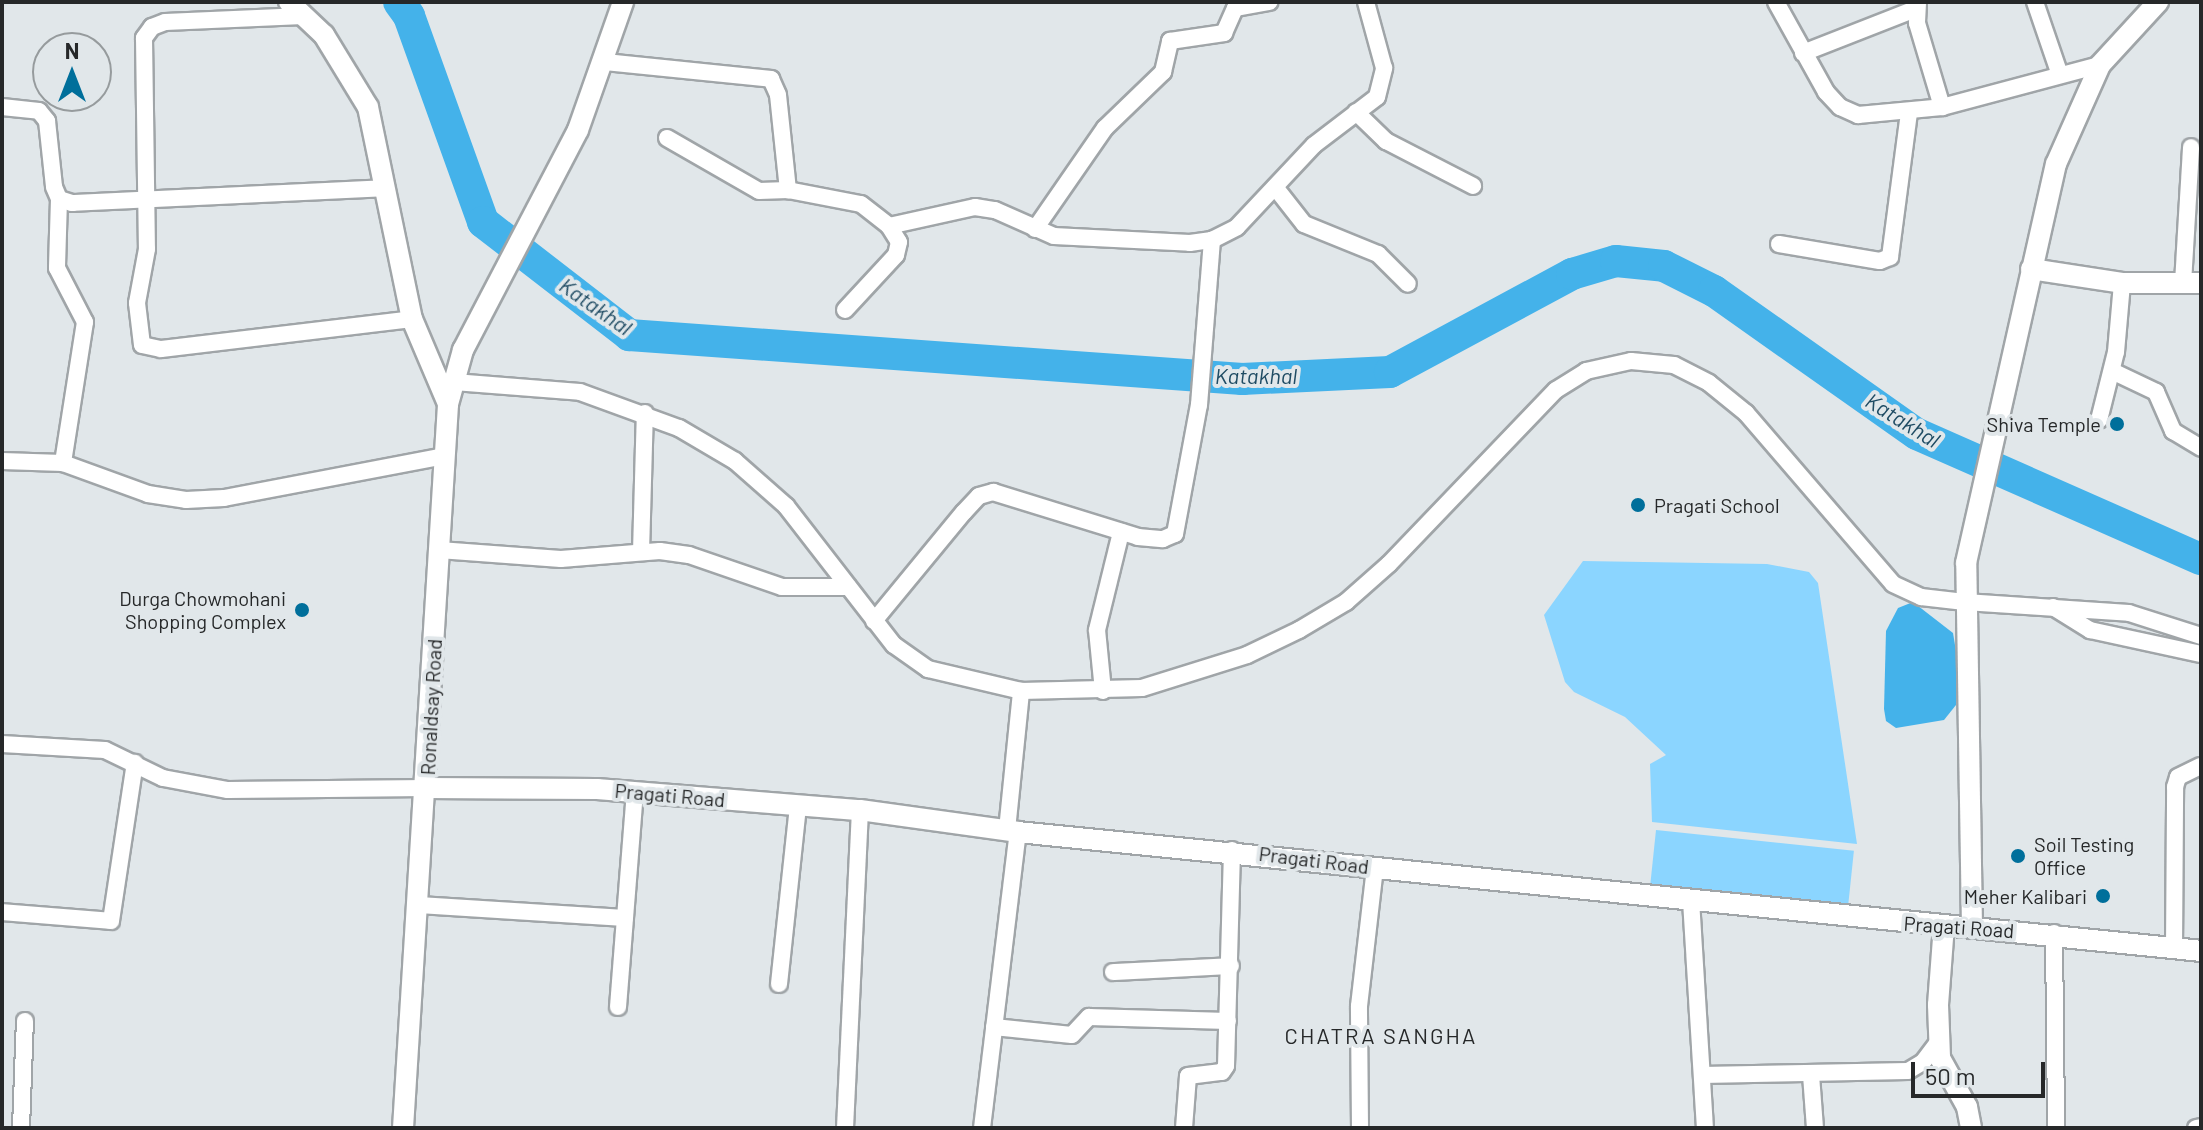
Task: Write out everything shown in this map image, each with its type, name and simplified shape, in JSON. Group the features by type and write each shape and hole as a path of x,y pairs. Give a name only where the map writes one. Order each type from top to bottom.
{"street":[{"name":"Ronaldsay Road","path":"403,1128 427,788 448,404 463,350 490,293 578,130 605,62 623,2"},
{"path":"1035,229 1105,128 1163,72 1170,41 1224,33 1235,8 1269,2"},
{"path":"889,226 975,207 995,210 1035,229 1079,239 1212,240 1237,227 1314,145 1377,97 1384,84 1366,2"},
{"path":"1776,2 1803,53 1840,107 1858,115 1909,113 1942,107 2100,65"},
{"path":"2035,2 2060,75"},
{"path":"1972,928 1966,563 2006,372 2056,164 2100,65 2158,2"},
{"path":"1803,53 1917,6 1942,107"},
{"path":"412,319 150,349 139,337 137,303 147,249 144,38 152,27 296,9 350,72 368,107 412,319 448,404"},
{"path":"605,62 771,79 778,95 788,190"},
{"path":"2,107 39,111 47,121 59,199 57,268 85,322 63,463"},
{"path":"1356,112 1386,141 1473,186"},
{"path":"1779,244 1880,261 1890,257 1909,113"},
{"path":"667,138 759,191 788,190 861,204 889,226 899,242 896,255 845,310"},
{"path":"2031,269 2122,283 2192,283 2191,147"},
{"path":"1275,187 1304,224 1378,254 1408,284"},
{"path":"59,199 145,199 386,188"},
{"path":"874,621 979,496 1005,492 1121,532 1163,539 1175,534 1199,405 1212,240"},
{"path":"2099,420 2112,371 2122,283"},
{"path":"454,382 580,392 645,413 735,461 786,506 894,645 928,669 1021,691 1142,688 1247,655 1346,602 1389,564 1531,411 1586,371 1631,361 1674,365 1709,383 1782,452 1868,561 1893,584 1921,597 2129,613 2201,636"},
{"path":"2112,371 2156,392 2173,431 2201,448"},
{"path":"641,552 645,413"},
{"path":"2,461 63,463 148,494 186,500 224,498 444,456"},
{"path":"1103,691 1097,630 1121,532"},
{"path":"439,550 561,559 641,552 689,555 782,587 848,587"},
{"path":"2051,606 2090,630 2201,654"},
{"path":"982,1128 1013,831 1021,691"},
{"path":"2,744 81,745 135,763 163,778 228,790 427,788"},
{"path":"2,912 111,921 135,763"},
{"path":"2174,948 2175,787 2178,777 2201,766"},
{"name":"Pragati Road","path":"427,788 635,792 860,810 1013,831 1232,850 1972,928 2054,933 2201,951"},
{"path":"618,1007 635,792"},
{"path":"779,984 798,805"},
{"path":"845,1128 860,810"},
{"path":"1184,1128 1188,1076 1222,1072 1231,966 1232,850"},
{"path":"1360,1128 1359,991 1375,867"},
{"path":"1691,900 1705,1128"},
{"path":"419,905 625,918"},
{"path":"1944,925 1939,1041 1942,1066 1967,1107 1971,1128"},
{"path":"2054,933 2056,1128"},
{"path":"1113,972 1231,966"},
{"path":"994,1027 1072,1035 1089,1017 1228,1021"},
{"path":"21,1128 25,1021"},
{"path":"1702,1075 1908,1071 1923,1062 1939,1041"},
{"path":"1811,1075 1815,1128"},
{"path":"1696,1128 1704,1110"}],"shaded area":[{"path":"1583,561 1767,564 1809,572 1818,583 1857,844 1652,822 1650,764 1666,755 1625,717 1574,692 1565,682 1544,615"},
{"path":"1913,602 1953,633 1959,669 1956,705 1944,720 1896,728 1886,721 1884,709 1886,631 1898,608"},
{"path":"1656,830 1854,851 1848,905 1650,885"}],"waterway":[{"name":"Katakhal","path":"399,2 409,16 483,222 629,335 1242,379 1390,372 1572,274 1616,261 1664,266 1714,291 1917,434 2201,559"}],"place":[{"name":"Shiva Temple","path":"2117,424"},
{"name":"Pragati School","path":"1638,505"},
{"name":"Durga Chowmohani Shopping Complex","path":"302,610"},
{"name":"Soil Testing Office","path":"2018,856"},
{"name":"Meher Kalibari","path":"2103,896"}],"district":[{"name":"CHATRA SANGHA","path":"1381,1036"}]}
